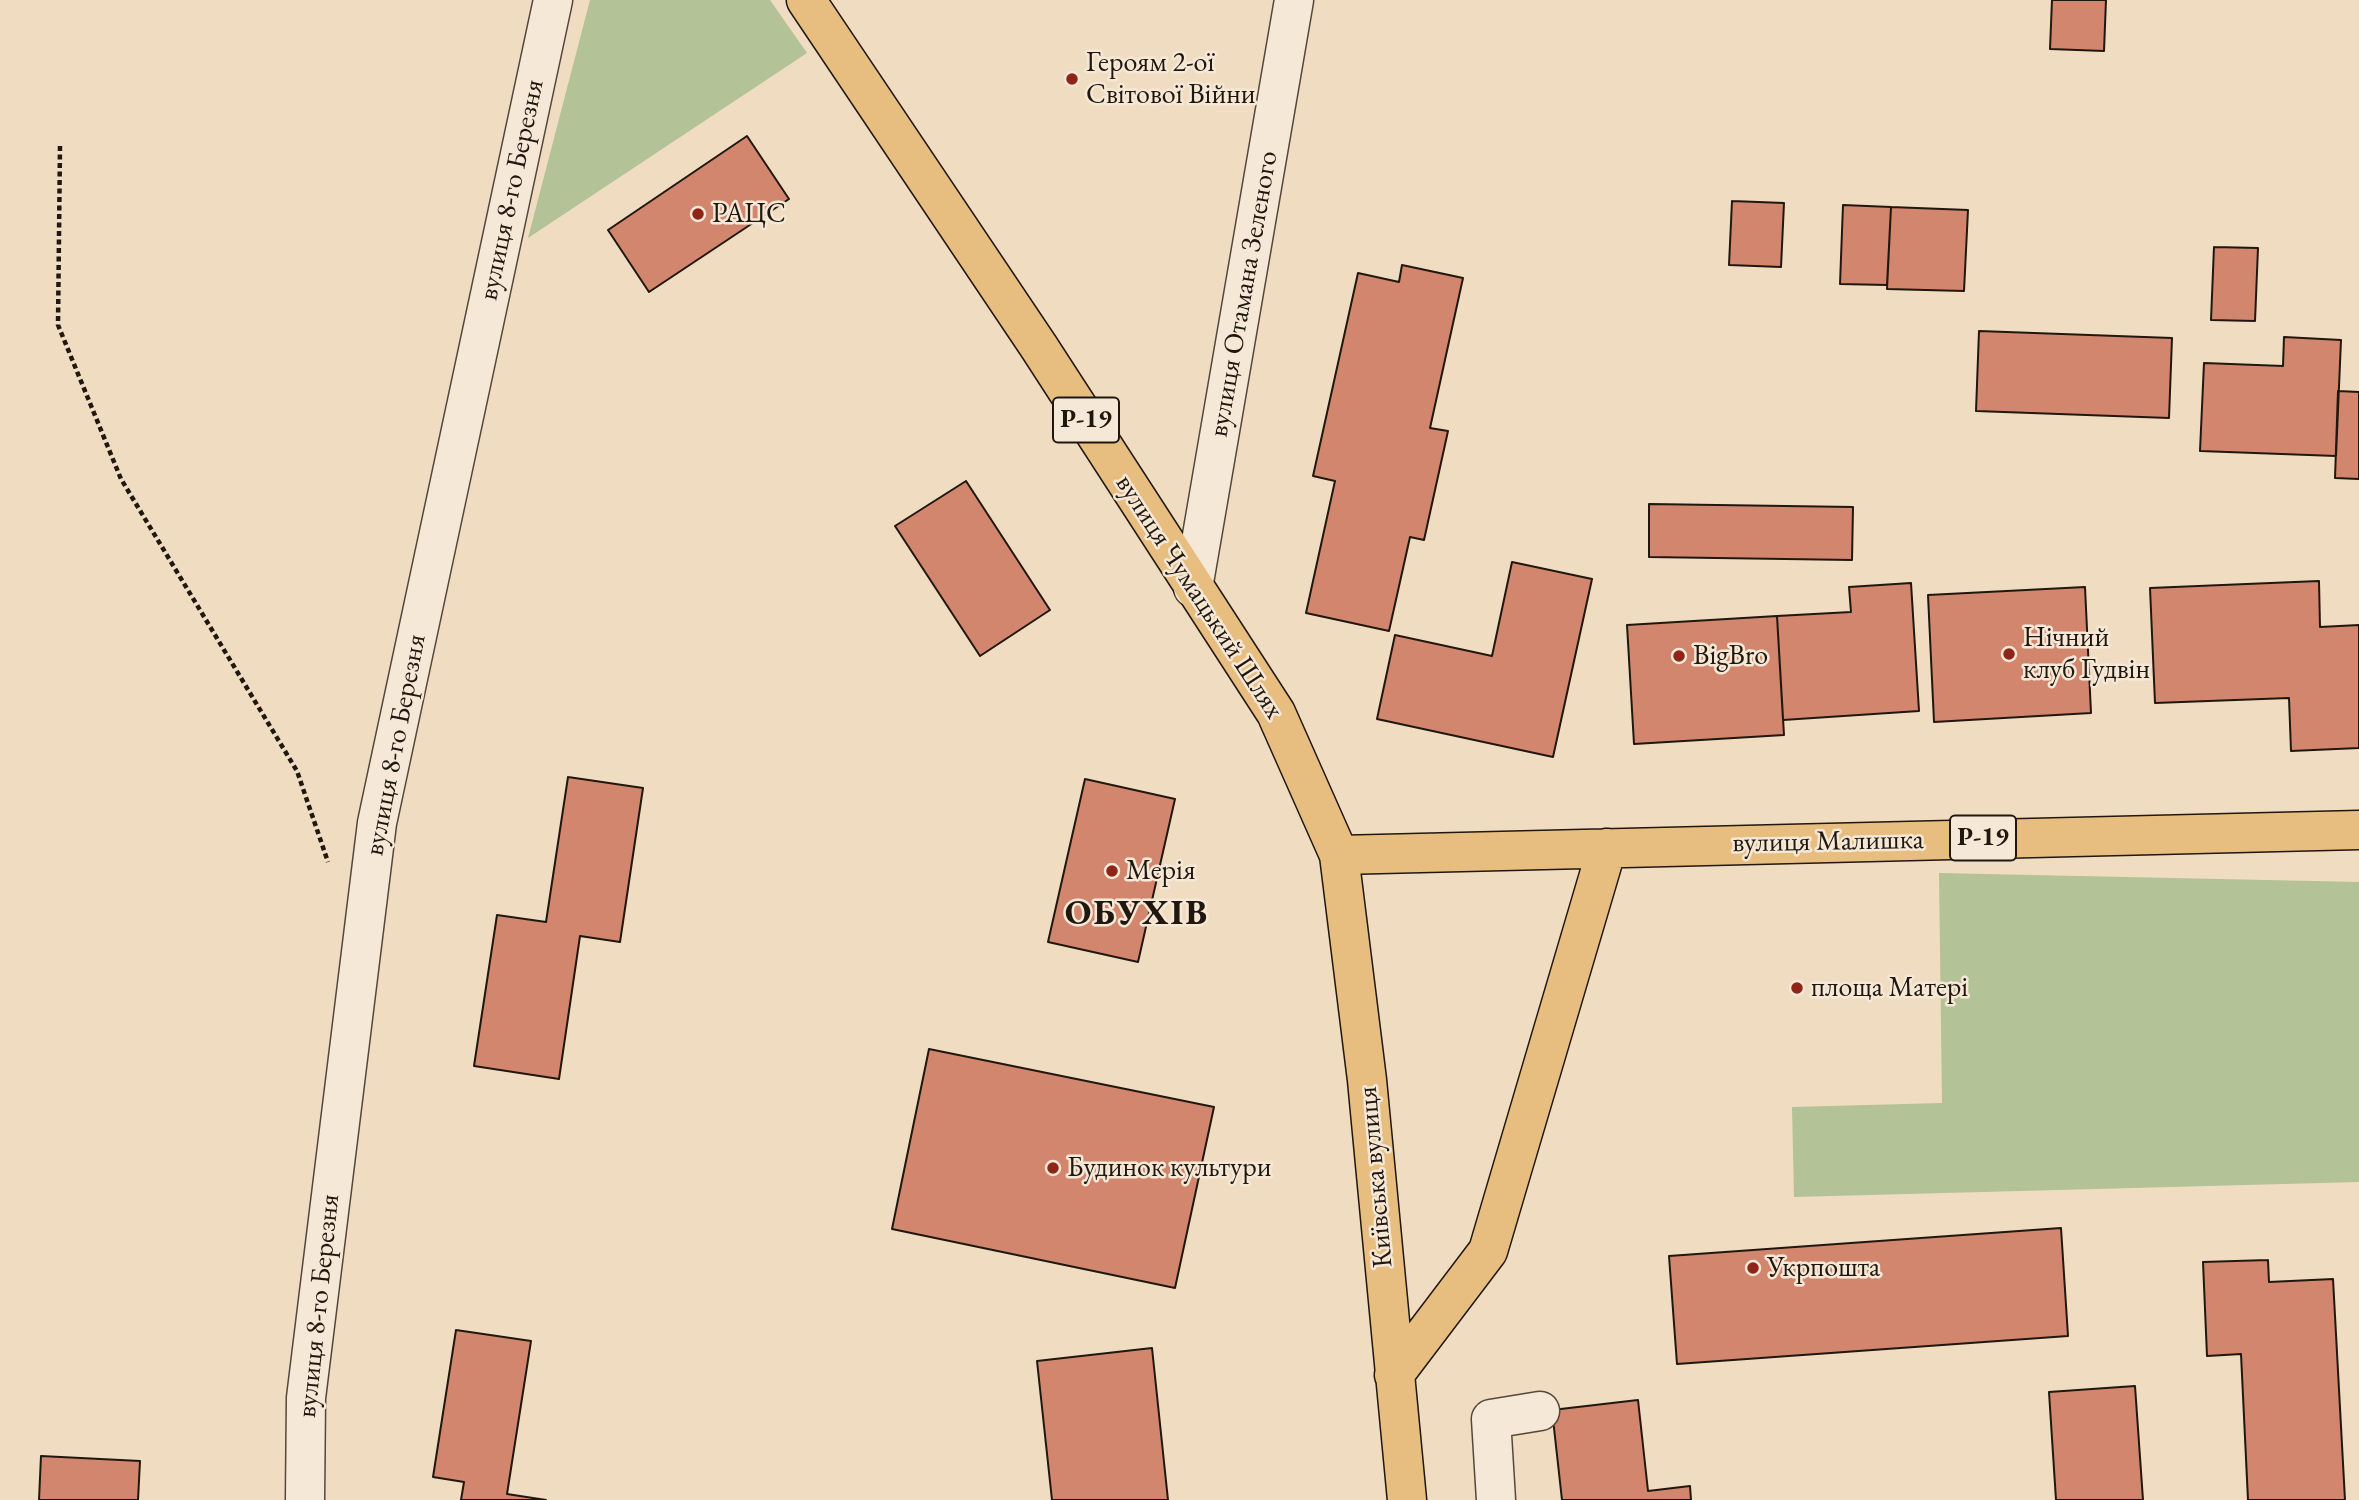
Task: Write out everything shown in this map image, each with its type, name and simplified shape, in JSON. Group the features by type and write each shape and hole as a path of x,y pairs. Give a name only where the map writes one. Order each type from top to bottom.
{"main road":[{"name":"вулиця Чумацький Шлях","path":"806,0 1039,346 1276,713 1339,855"},
{"name":"вулиця Малишка","path":"1339,855 2359,830"},
{"path":"1394,1374 1488,1251 1607,848"},
{"name":"Київська вулиця","path":"1339,855 1367,1080 1407,1500"}],"street":[{"name":"вулиця 8-го Березня","path":"305,1500 306,1398 377,824 553,0"},
{"name":"вулиця Отамана Зеленого","path":"1193,588 1294,0"},
{"path":"1496,1500 1491,1419 1540,1411"}],"path":[{"path":"60,146 58,325 121,479 298,771 331,871"}],"green space":[{"path":"590,0 770,0 807,53 528,238"},
{"path":"1939,873 2359,882 2359,1182 1794,1197 1792,1107 1942,1103"}],"building":[{"path":"2052,0 2106,0 2104,51 2050,49"},
{"name":"РАЦС","path":"747,136 789,199 649,292 608,230"},
{"path":"1732,201 1784,203 1781,267 1729,265"},
{"path":"1843,205 1891,207 1887,285 1840,284"},
{"path":"1891,207 1968,210 1964,291 1887,289"},
{"path":"2214,247 2258,248 2255,321 2211,320"},
{"path":"1402,265 1463,278 1430,428 1448,431 1424,540 1410,537 1389,631 1306,613 1335,481 1313,476 1358,273 1399,282"},
{"path":"1979,331 2172,338 2169,418 1976,411"},
{"path":"2284,337 2341,340 2336,456 2200,451 2204,363 2283,366"},
{"path":"2338,391 2359,392 2359,479 2335,478"},
{"path":"966,481 1050,610 980,656 895,526"},
{"path":"1649,504 1853,507 1852,560 1649,557"},
{"path":"1512,562 1592,579 1553,757 1377,719 1395,635 1492,656"},
{"path":"2319,581 2320,627 2359,625 2359,748 2291,751 2289,698 2155,703 2150,588"},
{"path":"1911,583 1919,711 1783,720 1777,616 1851,612 1849,587"},
{"name":"Нічний клуб Гудвін","path":"2085,587 2091,713 1934,722 1928,595"},
{"path":"1777,616 1784,735 1634,744 1627,625"},
{"path":"568,777 643,788 620,942 580,936 559,1079 474,1066 497,915 546,922"},
{"name":"Мерія","path":"1085,779 1175,799 1138,962 1048,942"},
{"name":"Будинок культури","path":"929,1049 1214,1107 1175,1288 892,1229"},
{"path":"2061,1228 2068,1336 1677,1364 1669,1256"},
{"path":"2268,1260 2269,1282 2333,1279 2345,1500 2248,1500 2241,1354 2207,1356 2203,1262"},
{"path":"456,1330 531,1341 507,1494 546,1500 461,1500 464,1482 433,1477"},
{"path":"1152,1348 1168,1500 1052,1500 1037,1361"},
{"path":"2135,1386 2143,1500 2056,1500 2049,1392"},
{"path":"1638,1400 1648,1491 1690,1486 1691,1500 1562,1500 1552,1410"},
{"path":"41,1456 140,1461 138,1500 39,1500"}],"place":[{"name":"Героям 2-ої Світової Війни","path":"1072,79"},
{"name":"РАЦС","path":"698,214"},
{"name":"Нічний клуб Гудвін","path":"2009,654"},
{"name":"BigBro","path":"1679,656"},
{"name":"Мерія","path":"1112,871"},
{"name":"площа Матері","path":"1797,988"},
{"name":"Будинок культури","path":"1053,1168"},
{"name":"Укрпошта","path":"1753,1268"}],"district":[{"name":"ОБУХІВ","path":"1137,914"}]}
